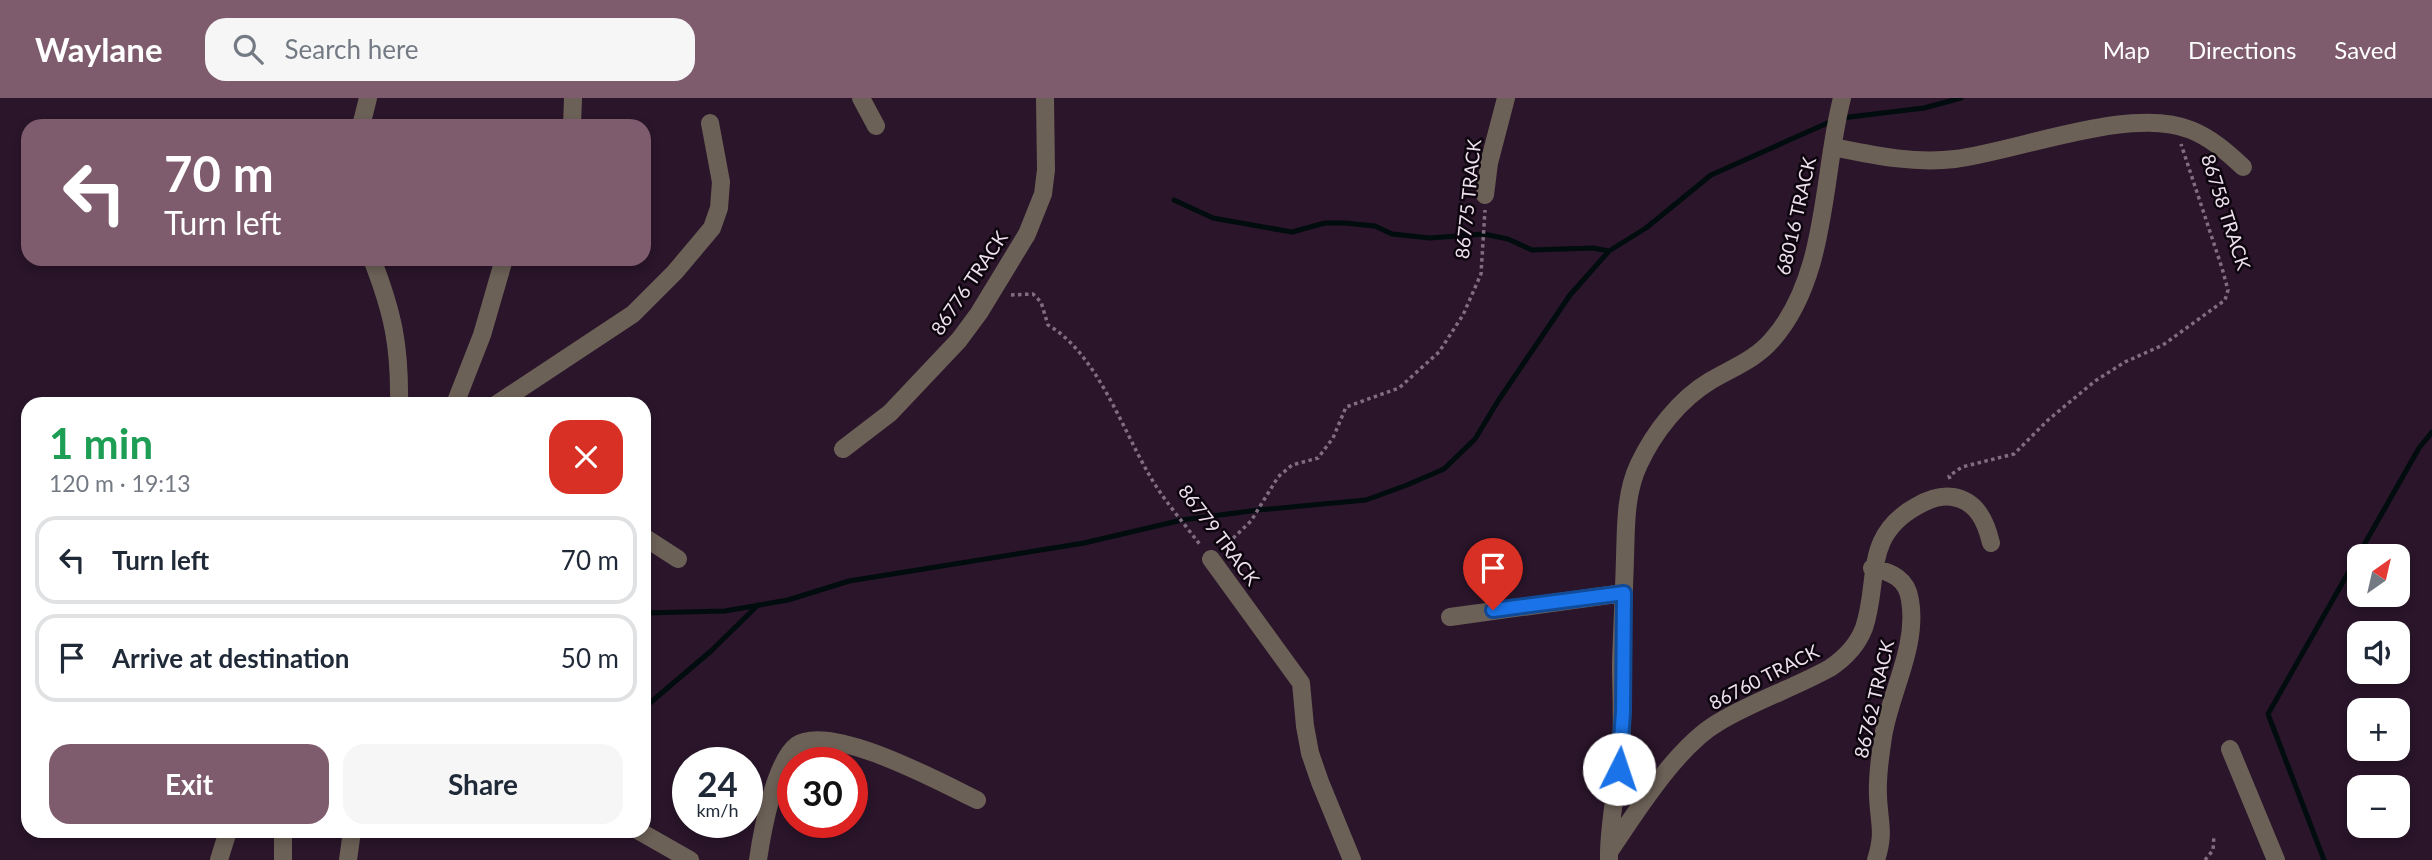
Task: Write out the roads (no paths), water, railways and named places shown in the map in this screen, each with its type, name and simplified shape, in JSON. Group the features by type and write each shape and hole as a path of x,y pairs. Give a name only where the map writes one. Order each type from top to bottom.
{"street":[{"path":"363,119 368,98"},
{"path":"572,119 573,98"},
{"path":"862,98 876,126"},
{"name":"86776 TRACK","path":"843,449 890,413 969,328 1027,234 1043,194 1046,170 1045,98"},
{"name":"86775 TRACK","path":"1485,195 1489,163 1506,98"},
{"name":"68016 TRACK","path":"1609,856 1611,814 1621,745 1626,527 1630,487 1638,465 1657,433 1689,397 1709,382 1754,357 1772,341 1787,320 1810,268 1824,205 1842,98"},
{"path":"508,397 633,314 675,272 712,228 719,208 720,182 710,123"},
{"path":"1833,147 1900,159 1954,159 2026,145 2096,127 2170,124 2208,138 2243,167"},
{"path":"375,266 393,317 399,362 399,397"},
{"path":"458,397 482,335 502,266"},
{"name":"86760 TRACK","path":"1609,856 1635,812 1669,768 1716,723 1802,683 1843,659 1854,648 1864,628 1872,568 1885,536 1906,513 1929,499 1945,496 1961,498 1982,516 1991,543"},
{"path":"651,542 678,559"},
{"name":"86779 TRACK","path":"1211,559 1301,683 1310,753 1352,860"},
{"name":"86762 TRACK","path":"1872,568 1892,573 1907,588 1911,627 1883,736 1878,783 1883,831 1876,860"},
{"path":"1450,617 1624,593"},
{"path":"758,860 780,769 796,746 807,740 823,740 883,755 977,800"},
{"path":"2230,749 2276,860"},
{"path":"219,860 226,838"},
{"path":"283,838 283,860"},
{"path":"348,860 351,838"},
{"path":"651,838 690,860"}],"waterway":[{"path":"1841,118 1924,108 1961,98"},
{"path":"651,613 725,611 788,600 849,581 1084,543 1182,520 1366,500 1407,485 1444,469 1475,439 1570,295 1609,251 1646,228 1711,175 1832,121"},
{"path":"1174,200 1213,218 1292,232 1325,223 1345,223 1375,226 1392,234 1430,238 1484,234 1508,239 1532,250 1593,248 1609,251"},
{"path":"2324,860 2268,714 2419,448 2432,432"},
{"path":"651,702 711,651 758,605"}]}
